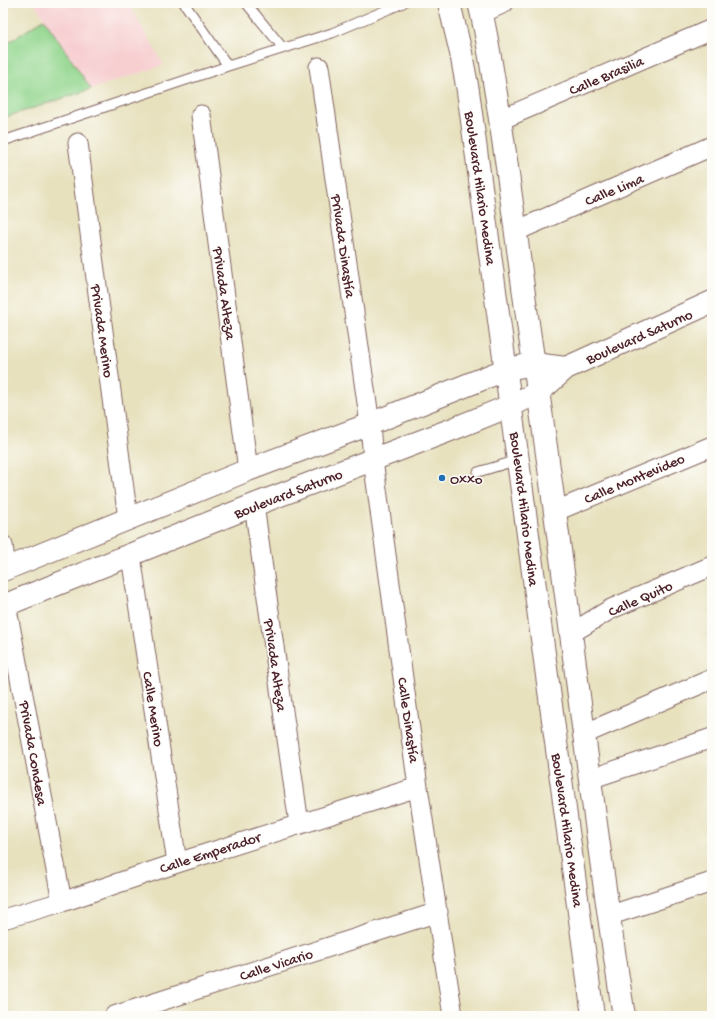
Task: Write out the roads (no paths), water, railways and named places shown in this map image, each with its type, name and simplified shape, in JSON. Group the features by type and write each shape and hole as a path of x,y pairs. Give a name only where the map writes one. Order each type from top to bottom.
{"main road":[{"name":"Boulevard Hilario Medina","path":"449,3 468,91 512,405 518,460 593,1016"},
{"name":"Boulevard Hilario Medina","path":"481,8 500,120 556,511 570,634 608,916 624,1016"},
{"name":"Boulevard Saturno","path":"5,605 131,556 254,505 512,405 539,392 566,368 712,302"},
{"path":"4,569 248,470 370,424 507,369 534,364 566,368"}],"street":[{"path":"481,8 504,3"},
{"name":"Calle Brasilia","path":"500,120 712,29"},
{"name":"Privada Dinastía","path":"319,67 370,424"},
{"name":"Privada Alteza","path":"201,115 248,470"},
{"name":"Privada Merino","path":"78,143 128,519"},
{"name":"Calle Lima","path":"516,231 712,146"},
{"name":"Calle Dinastía","path":"370,424 373,460 418,787 453,1016"},
{"name":"Calle Montevideo","path":"556,511 712,446"},
{"name":"Privada Alteza","path":"254,505 299,824"},
{"path":"3,545 4,569"},
{"name":"Calle Merino","path":"131,556 178,863"},
{"name":"Calle Quito","path":"570,634 611,609 712,566"},
{"name":"Privada Condesa","path":"5,605 62,902"},
{"path":"584,734 712,679"},
{"path":"590,779 712,738"},
{"name":"Calle Emperador","path":"3,919 62,902 178,863 418,787"},
{"path":"608,916 712,882"},
{"name":"Calle Vicario","path":"114,1016 438,912"}],"lane":[{"path":"184,3 228,66"},
{"path":"246,3 283,48"},
{"path":"3,141 332,33 403,3"},
{"path":"478,472 518,460"}],"place":[{"name":"Oxxo","path":"442,478"}]}
